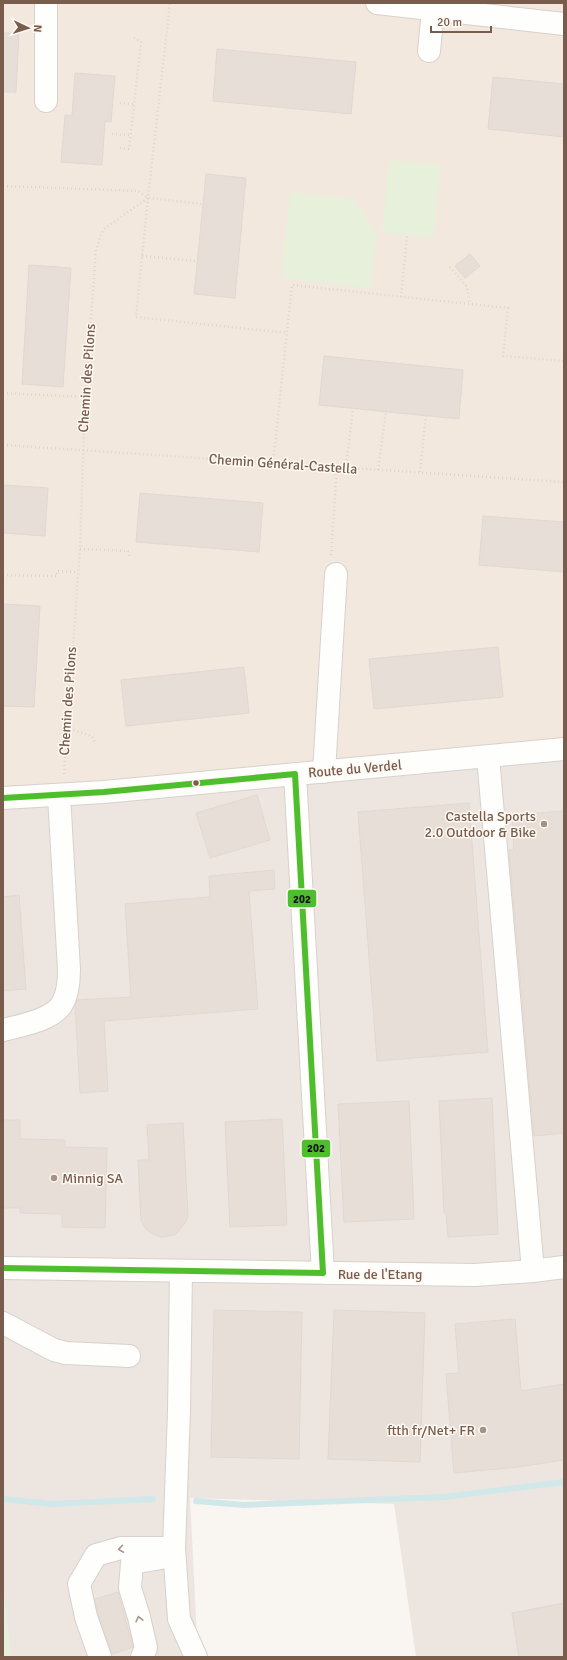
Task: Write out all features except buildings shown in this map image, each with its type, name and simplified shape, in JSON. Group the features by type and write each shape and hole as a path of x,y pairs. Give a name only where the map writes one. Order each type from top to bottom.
{"street":[{"path":"46,3 46,101"},
{"path":"377,3 564,24"},
{"path":"428,51 433,10"},
{"path":"324,772 334,566"},
{"name":"Route du Verdel","path":"3,798 61,787 123,791 564,749"},
{"path":"488,757 533,1271"},
{"path":"295,774 323,1273"},
{"path":"3,1030 37,1021 54,1012 62,1005 66,996 69,970 61,787"},
{"name":"Rue de l'Etang","path":"3,1268 475,1275 533,1271 564,1267"},
{"path":"181,1271 179,1411 174,1553 179,1619 196,1657"},
{"path":"3,1323 60,1352 128,1356"},
{"path":"100,1657 86,1617 79,1584 96,1555 121,1548 174,1553"},
{"path":"142,1657 146,1648 139,1617 130,1588 132,1562 159,1558 174,1553"}],"path":[{"path":"170,3 136,317 287,333"},
{"path":"120,148 130,149 141,42 134,38"},
{"path":"120,103 134,104"},
{"path":"112,134 131,135"},
{"path":"3,186 138,190 148,198 203,204"},
{"name":"Chemin des Pilons","path":"61,787 80,549 82,451 96,250 104,229 148,198"},
{"path":"401,297 407,235"},
{"path":"142,256 197,261"},
{"path":"450,267 467,287 470,304"},
{"path":"273,463 292,285 508,308 503,356 564,362"},
{"path":"3,393 85,397"},
{"path":"346,468 353,409"},
{"path":"378,470 386,412"},
{"path":"420,472 426,416"},
{"name":"Chemin Général-Castella","path":"3,445 564,482"},
{"path":"334,566 337,468"},
{"path":"80,549 128,552 130,558"},
{"path":"3,575 57,576 57,571 77,572"},
{"path":"66,728 92,736 95,742"}],"shaded area":[{"path":"3,3 564,3 564,749 3,798"},
{"path":"564,749 564,1657 416,1657 394,1504 190,1498 198,1657 3,1657 3,798"}],"green space":[{"path":"390,160 441,165 433,238 382,232"},
{"path":"290,192 354,199 377,234 371,288 281,278"},
{"path":"3,1583 11,1657 3,1657"}],"waterway":[{"path":"196,1501 244,1505 444,1497 564,1482"},
{"path":"3,1499 52,1504 153,1499"}],"transit line":[{"name":"202","path":"295,774 323,1273"},
{"name":"202","path":"3,798 104,792 295,774"},
{"name":"202","path":"3,1268 323,1273"}],"place":[{"name":"Castella Sports 2.0 Outdoor & Bike","path":"544,824"},
{"name":"Minnig SA","path":"54,1178"},
{"name":"ftth fr/Net+ FR","path":"483,1430"}]}
